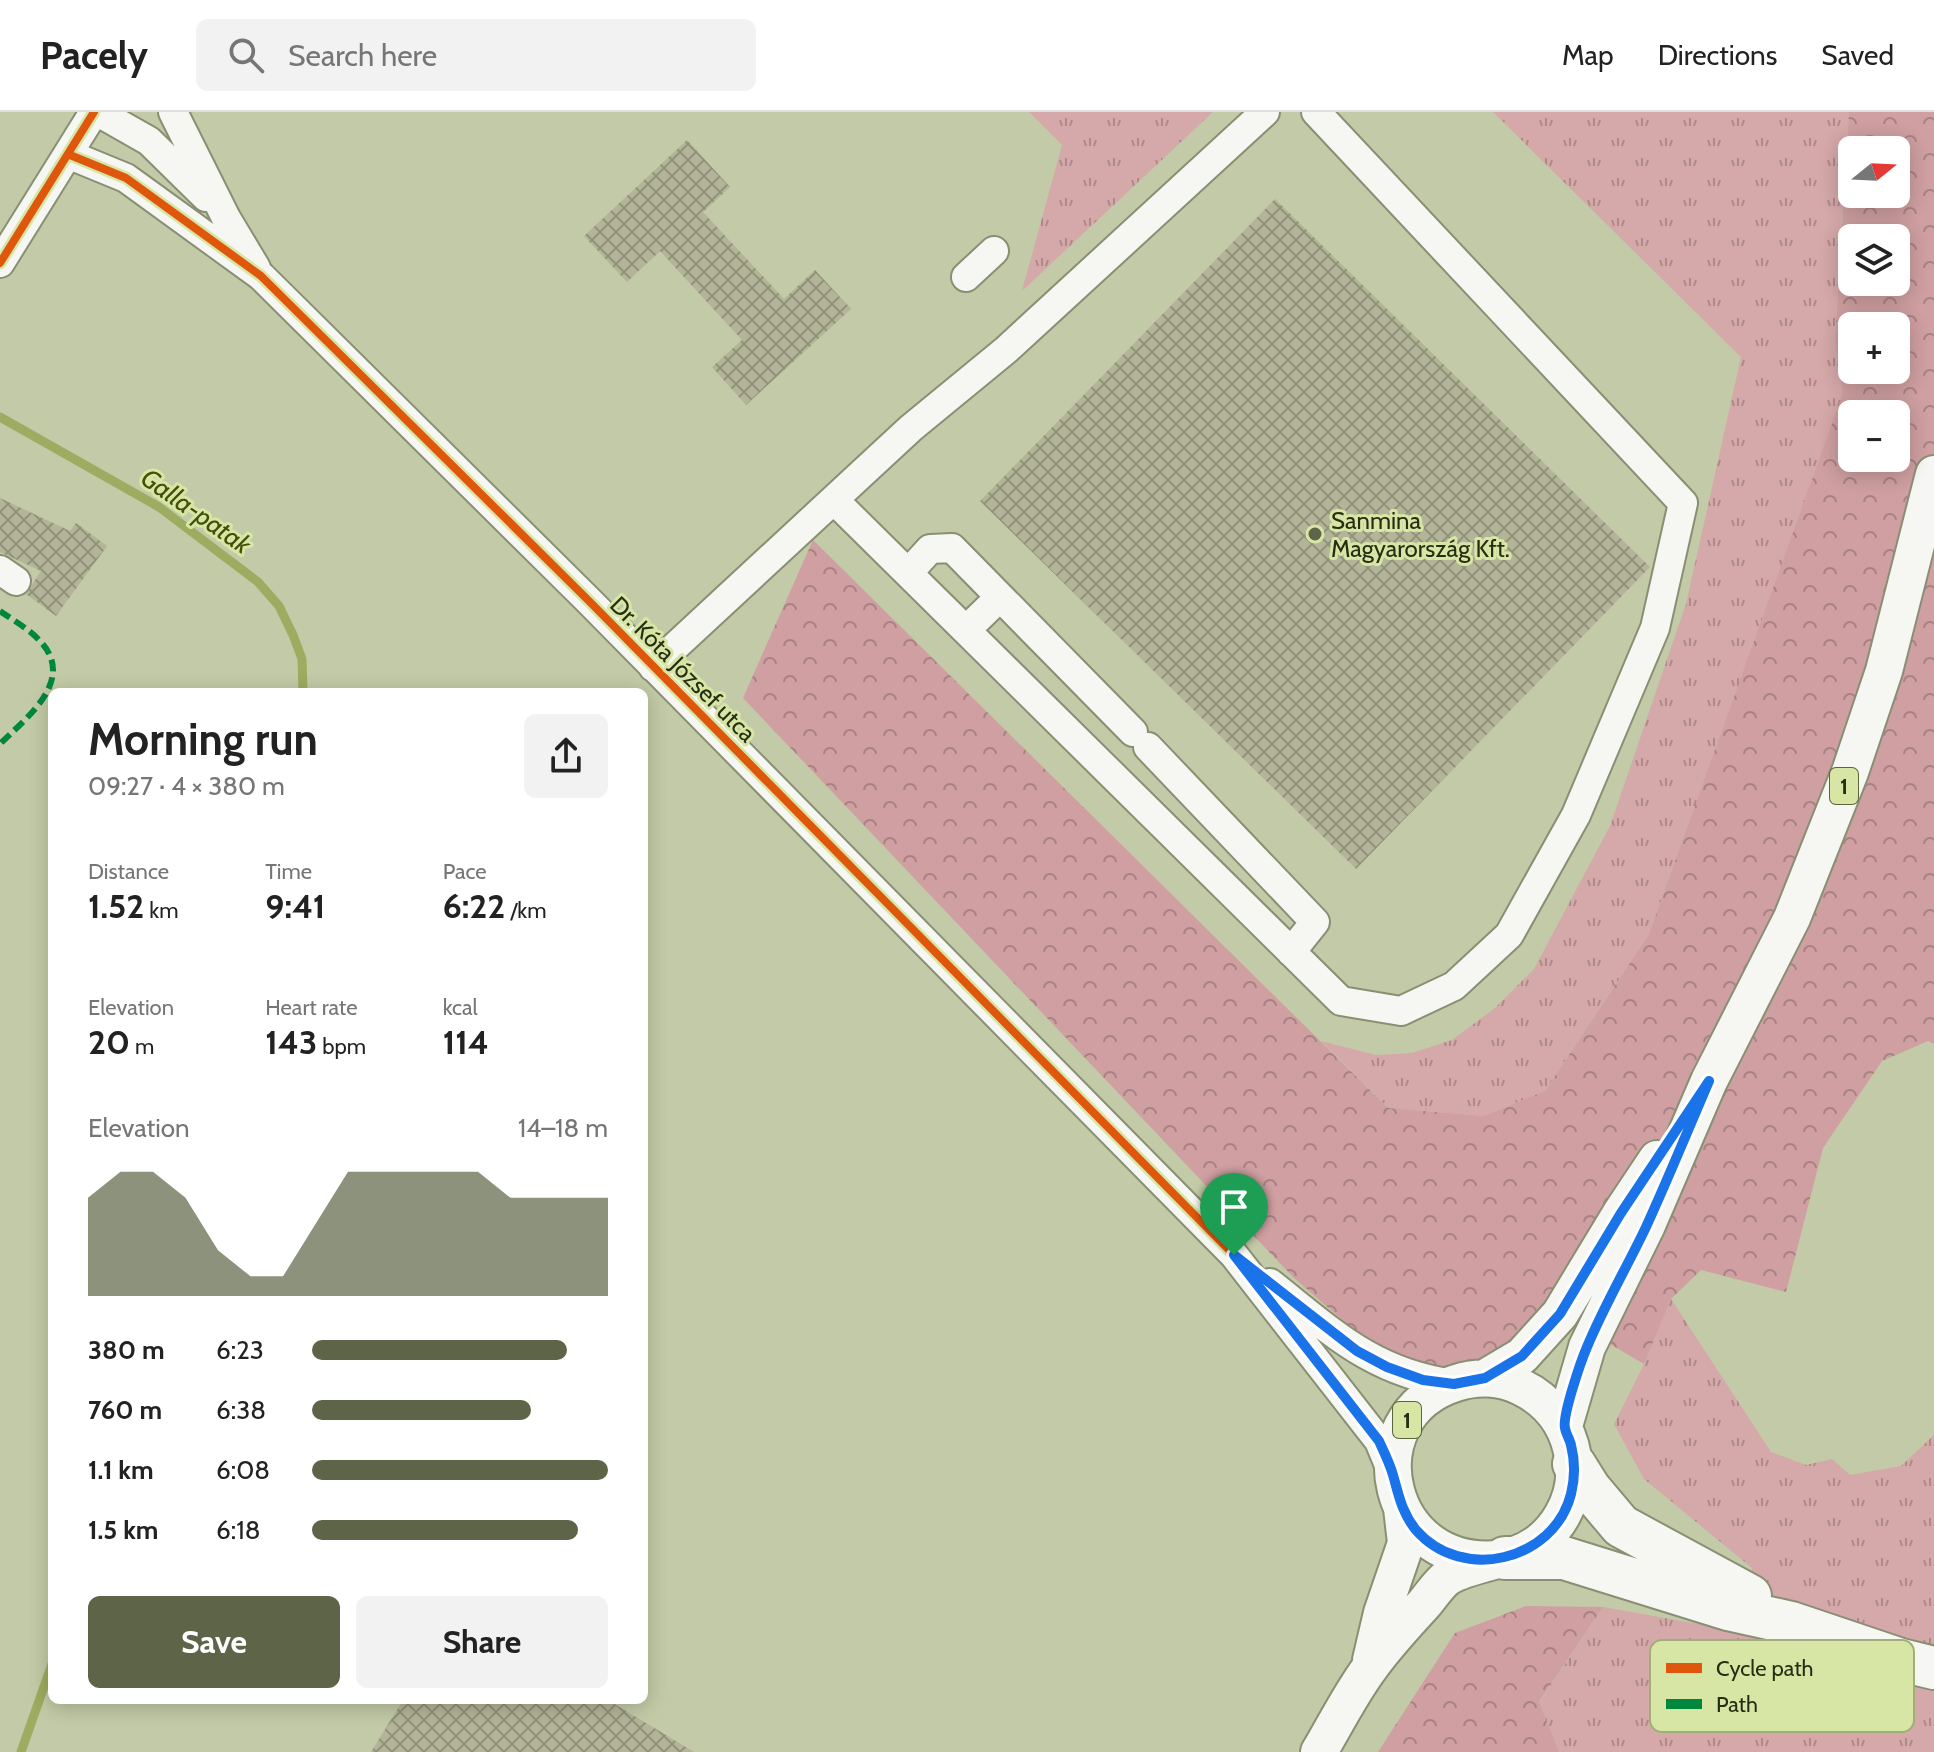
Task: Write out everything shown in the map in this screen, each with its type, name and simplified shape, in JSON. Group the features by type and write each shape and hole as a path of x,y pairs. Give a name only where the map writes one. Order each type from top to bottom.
{"highway":[{"path":"1569,1445 1589,1488 1621,1526 1670,1555 1741,1589 1791,1623"},
{"path":"1505,1558 1564,1558 1728,1609 1791,1623 1842,1640"},
{"path":"1914,1663 1934,1668"}],"main road":[{"name":"1","path":"1319,1752 1369,1669 1448,1577 1534,1546 1557,1524 1571,1495 1569,1445 1587,1347 1647,1225 1709,1081 1792,918 1850,772 1884,671 1934,474"},
{"name":"1","path":"1369,1669 1382,1613 1406,1543 1397,1492 1396,1446 1408,1419 1428,1397 1522,1356 1560,1314 1621,1213 1709,1081"},
{"path":"1469,1381 1501,1380 1530,1391 1549,1407 1569,1445"},
{"name":"1","path":"1397,1492 1419,1534 1445,1552 1474,1560 1505,1558"}],"street":[{"path":"0,263 96,112"},
{"name":"Dr. Kóta József utca","path":"96,112 149,141 226,218"},
{"name":"Dr. Kóta József utca","path":"173,112 226,218 261,276"},
{"path":"653,667 911,428 1006,350 1265,112"},
{"path":"834,500 1341,1001 1401,1011 1454,986 1509,935 1576,815 1655,628 1683,503 1316,112"},
{"name":"Dr. Kóta József utca","path":"70,155 126,178 261,276 653,667 1234,1255"},
{"path":"966,277 994,251"},
{"path":"908,573 930,549 952,548 1315,922 1291,952"},
{"path":"966,630 1000,597"},
{"path":"1234,1255 1357,1351 1387,1367 1423,1380 1469,1381"},
{"path":"1234,1255 1379,1441 1397,1492"}],"green space":[{"path":"1029,112 1213,112 1022,291 1062,145"},
{"path":"1493,112 1849,112 1848,136 1838,136 1838,208 1843,208 1842,224 1838,224 1835,338 1838,384 1843,384 1844,393 1841,400 1838,400 1838,410 1649,934 1545,1091 1484,1116 1388,1108 1321,1041 1376,1055 1412,1053 1452,1040 1495,1008 1534,969 1610,826 1686,604 1741,357"},
{"path":"1849,112 1934,112 1934,1044 1928,1041 1882,1061 1823,1148 1786,1292 1701,1270 1671,1299 1644,1364 1562,1316 1527,1353 1451,1375 1371,1345 1293,1277 743,698 813,540 1388,1108 1484,1116 1545,1091 1649,934 1838,407 1838,472 1910,472 1910,400 1840,400 1842,384 1910,384 1910,312 1838,312 1838,359 1835,338 1838,290 1838,296 1910,296 1910,224 1842,224 1843,208 1910,208 1910,136 1848,136"},
{"path":"1671,1299 1771,1452 1806,1465 1832,1459 1850,1475 1901,1466 1934,1435 1934,1752 1559,1752 1539,1703 1603,1607 1738,1631 1752,1568 1644,1479 1614,1424 1644,1364"},
{"path":"1526,1606 1603,1607 1539,1702 1559,1752 1378,1752 1455,1633"}],"building":[{"path":"687,140 730,187 703,212 784,299 815,270 851,309 746,405 712,367 742,340 660,251 627,282 584,236"},
{"name":"Sanmina Magyarország Kft.","path":"1275,199 1650,567 1356,869 980,501"},
{"path":"0,498 70,531 76,523 107,546 56,616 26,594 41,571 0,552"},
{"path":"401,1704 615,1704 694,1752 371,1752"}],"waterway":[{"name":"Galla-patak","path":"0,417 159,507 258,582 279,606 293,635 302,659 303,688"},
{"name":"Galla-patak","path":"21,1752 48,1675"}],"marked path":[{"path":"0,611 40,641 50,656 53,670 48,688"},
{"path":"0,744 34,710 48,688"}],"cycle path":[{"path":"0,263 94,112"},
{"path":"70,155 126,178 261,276 590,602 1234,1255 1379,1441 1393,1475"}],"place":[{"name":"Sanmina Magyarország Kft.","path":"1315,534"}],"route":[{"path":"1709,1081 1647,1225 1587,1347 1574,1385 1564,1426 1574,1464 1574,1480 1565,1510 1546,1536 1520,1553 1505,1558 1474,1560 1445,1552 1419,1534 1402,1508 1379,1441 1234,1255 1357,1351 1387,1367 1423,1380 1454,1384 1485,1378 1522,1356 1560,1314 1621,1213 1709,1081"}]}
